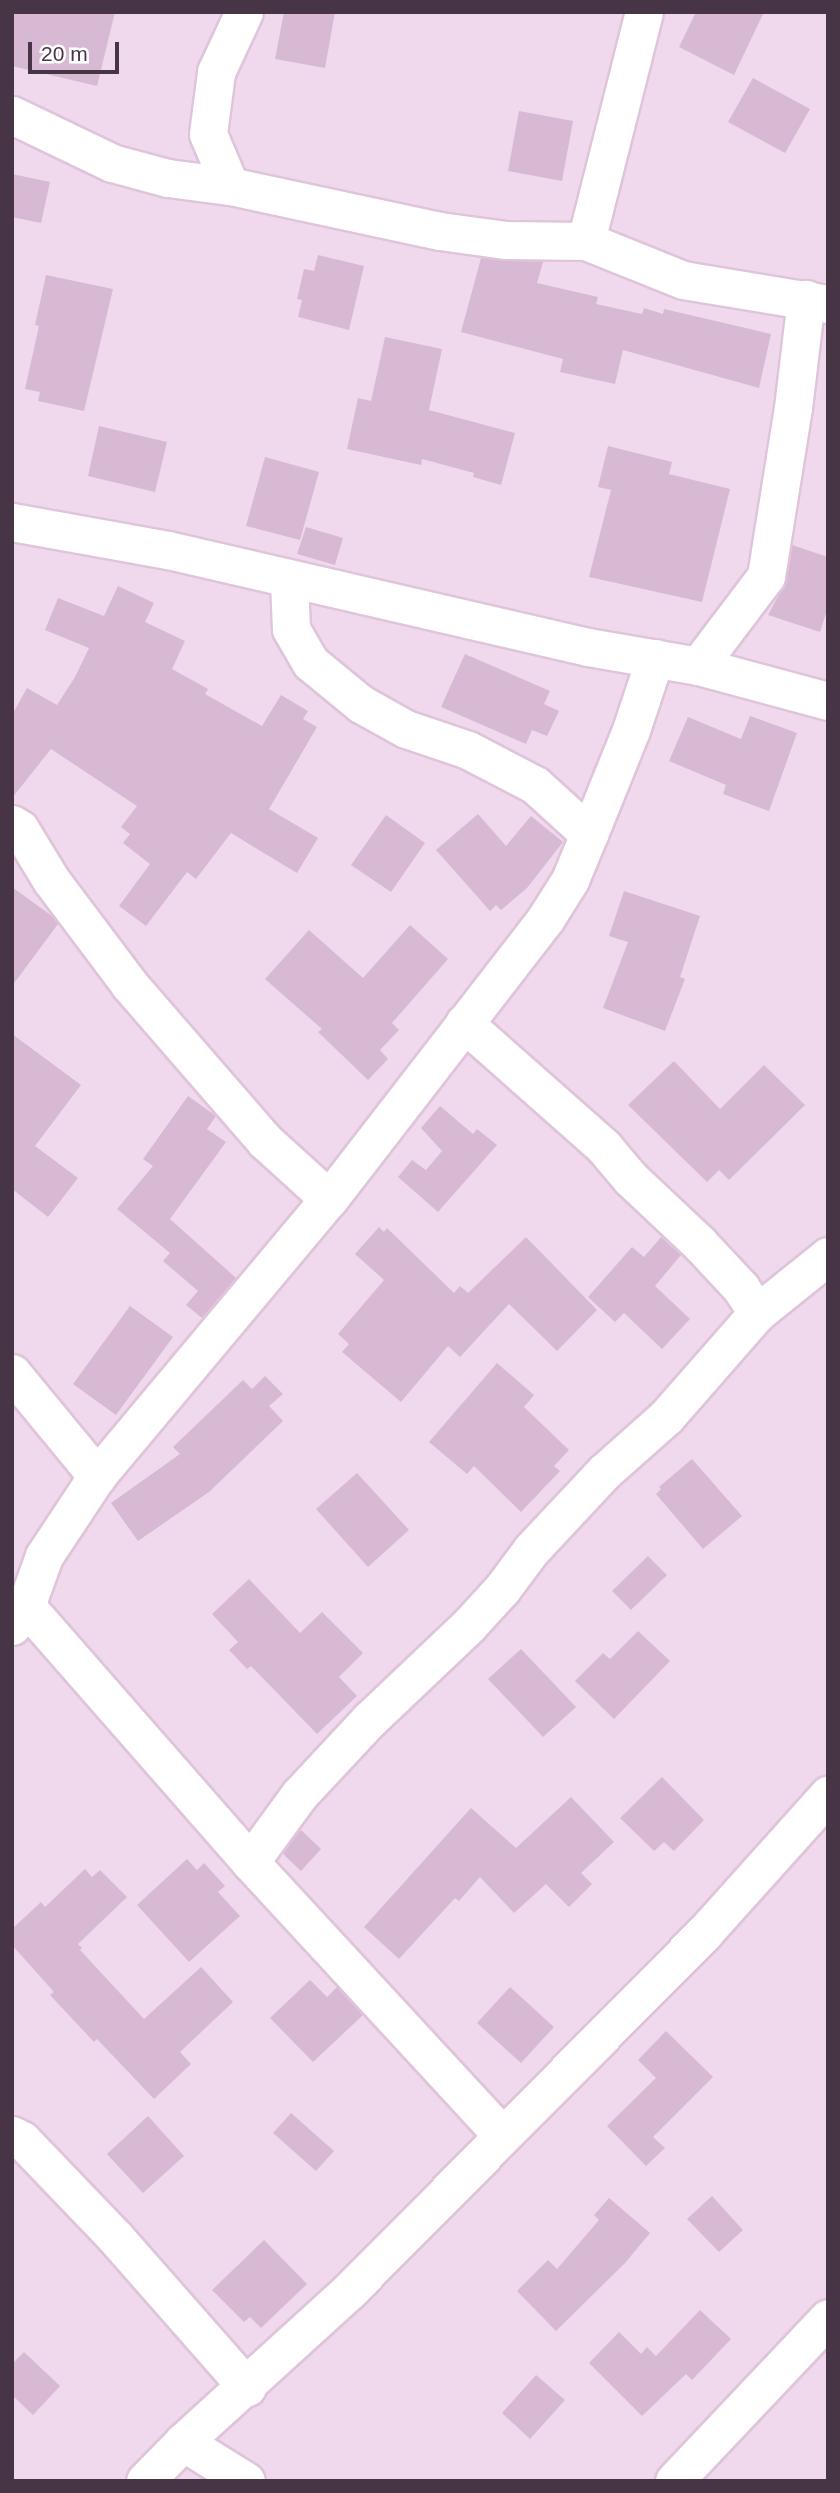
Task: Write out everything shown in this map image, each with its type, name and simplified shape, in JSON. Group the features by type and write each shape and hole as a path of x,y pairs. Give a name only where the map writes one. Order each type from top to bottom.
{"street":[{"path":"230,186 208,134 216,72 244,12"},
{"path":"586,241 612,128 644,12"},
{"path":"12,115 112,163 168,178 230,186 440,231 506,240 586,241 683,280 817,302 793,408 766,576 698,666"},
{"path":"12,522 168,551 588,647 698,666 828,701"},
{"path":"289,580 291,629 311,663 361,704 407,729 468,750 536,785 589,834"},
{"path":"502,2135 19,1616 44,1556 97,1476 329,1199 546,918 570,880 631,730 655,658"},
{"path":"12,824 20,829 51,880 129,984 265,1141 329,1199"},
{"path":"464,1023 604,1147 630,1178 700,1244 741,1288 757,1313"},
{"path":"250,1862 299,1795 369,1720 477,1616 531,1550 604,1472 666,1416 757,1313 828,1256"},
{"path":"12,1373 97,1476"},
{"path":"145,2481 183,2442 247,2387 349,2291 705,1933 828,1795"},
{"path":"12,2135 22,2140 105,2227 247,2387"},
{"path":"674,2481 828,2318"},
{"path":"183,2442 246,2481"}],"shaded area":[{"path":"12,12 828,12 828,2481 12,2481"}],"building":[{"path":"12,12 115,12 97,86 12,66"},
{"path":"284,12 335,12 325,68 275,59"},
{"path":"696,12 764,12 734,75 679,47"},
{"path":"753,78 810,109 785,153 728,122"},
{"path":"519,111 573,121 562,181 508,171"},
{"path":"12,174 50,182 41,223 12,217"},
{"path":"318,255 364,266 349,330 298,317 302,300 297,299 304,269 314,271"},
{"path":"481,258 543,262 537,283 598,297 596,304 642,314 644,308 663,314 664,309 771,334 759,388 623,350 615,384 560,372 563,359 461,332"},
{"path":"46,275 113,289 84,411 38,401 40,392 25,389 39,326 35,325"},
{"path":"385,337 442,349 429,410 515,433 501,485 473,477 474,473 422,459 421,465 347,449 358,398 371,401"},
{"path":"99,426 167,442 155,492 88,476"},
{"path":"608,446 672,462 669,474 730,489 702,602 589,577 611,490 598,487"},
{"path":"265,457 319,472 300,540 246,526"},
{"path":"306,527 343,538 335,565 297,554"},
{"path":"792,545 828,557 828,607 820,632 768,615 787,580"},
{"path":"118,586 154,603 145,622 185,641 172,669 208,689 205,694 262,726 281,695 308,711 303,719 317,727 269,809 318,838 297,873 231,833 196,879 187,872 146,926 119,906 150,864 123,843 130,834 121,827 137,806 51,749 12,798 12,715 27,688 57,705 89,648 45,630 58,598 104,616"},
{"path":"465,654 550,691 544,704 559,711 547,736 532,730 526,744 441,707"},
{"path":"750,716 797,733 769,811 723,794 726,785 669,761 688,717 741,739"},
{"path":"478,814 506,846 531,816 563,842 527,888 501,910 496,905 490,911 436,850"},
{"path":"386,815 425,843 391,892 351,865"},
{"path":"12,887 52,916 58,924 12,986"},
{"path":"624,891 700,916 680,977 685,979 665,1031 603,1008 628,942 609,936"},
{"path":"410,925 448,959 392,1023 399,1030 380,1050 388,1059 368,1080 318,1032 322,1029 265,979 309,930 363,978"},
{"path":"12,1034 81,1085 35,1146 78,1178 48,1217 12,1189"},
{"path":"674,1061 720,1109 764,1065 805,1105 729,1180 719,1170 707,1182 628,1105"},
{"path":"188,1096 216,1116 207,1129 226,1142 170,1219 236,1278 202,1318 186,1305 198,1291 163,1261 170,1253 117,1209 153,1166 143,1159"},
{"path":"440,1106 473,1134 477,1129 497,1145 438,1212 398,1177 412,1160 426,1170 442,1151 421,1128"},
{"path":"379,1227 384,1232 387,1228 454,1293 460,1286 468,1293 526,1237 597,1310 557,1351 509,1304 460,1357 448,1346 401,1402 342,1352 349,1344 338,1334 384,1280 355,1254"},
{"path":"661,1237 681,1255 655,1286 690,1319 662,1349 624,1313 615,1322 588,1297 632,1247 644,1257"},
{"path":"130,1306 173,1337 116,1415 73,1384"},
{"path":"497,1363 534,1395 524,1407 569,1450 554,1466 560,1471 521,1512 474,1466 467,1474 429,1442"},
{"path":"265,1376 283,1394 269,1406 283,1421 209,1492 138,1541 111,1503 180,1454 173,1447 243,1380 252,1389"},
{"path":"692,1459 742,1516 703,1549 656,1494 661,1489 659,1487"},
{"path":"357,1473 409,1530 368,1567 316,1509"},
{"path":"648,1556 667,1575 631,1610 612,1591"},
{"path":"249,1579 300,1633 322,1612 363,1653 339,1677 357,1696 317,1734 251,1666 247,1669 229,1650 238,1642 212,1614"},
{"path":"638,1631 670,1661 614,1719 575,1681 603,1653 610,1659"},
{"path":"521,1649 576,1707 543,1737 488,1679"},
{"path":"662,1777 704,1820 674,1851 664,1842 654,1851 620,1818"},
{"path":"571,1797 614,1842 581,1873 592,1884 569,1907 546,1884 514,1913 480,1877 459,1901 455,1898 399,1959 364,1927 471,1808 516,1848"},
{"path":"301,1830 321,1849 301,1871 282,1853"},
{"path":"187,1859 197,1870 204,1863 225,1886 218,1892 240,1916 189,1962 137,1905"},
{"path":"85,1869 92,1877 100,1870 127,1897 78,1944 82,1948 80,1950 144,2019 201,1967 233,2002 180,2052 191,2064 154,2099 97,2039 94,2042 50,1995 54,1992 12,1945 12,1929 41,1902 45,1907"},
{"path":"310,1980 327,1997 337,1987 363,2015 313,2062 270,2018"},
{"path":"510,1987 554,2027 521,2063 477,2023"},
{"path":"666,2031 713,2077 653,2137 665,2148 646,2166 607,2126 656,2078 638,2060"},
{"path":"291,2113 334,2151 316,2171 273,2133"},
{"path":"148,2116 184,2156 143,2193 107,2154"},
{"path":"712,2196 743,2230 719,2252 687,2219"},
{"path":"609,2198 650,2233 625,2263 556,2331 517,2291 548,2260 557,2269 599,2220 594,2215"},
{"path":"264,2240 307,2284 261,2328 250,2317 244,2322 212,2290"},
{"path":"700,2310 731,2339 692,2380 686,2374 642,2416 589,2363 619,2332 641,2354 647,2347 656,2356"},
{"path":"24,2352 60,2386 33,2415 12,2395 12,2364"},
{"path":"536,2375 565,2400 530,2439 502,2413"}]}
